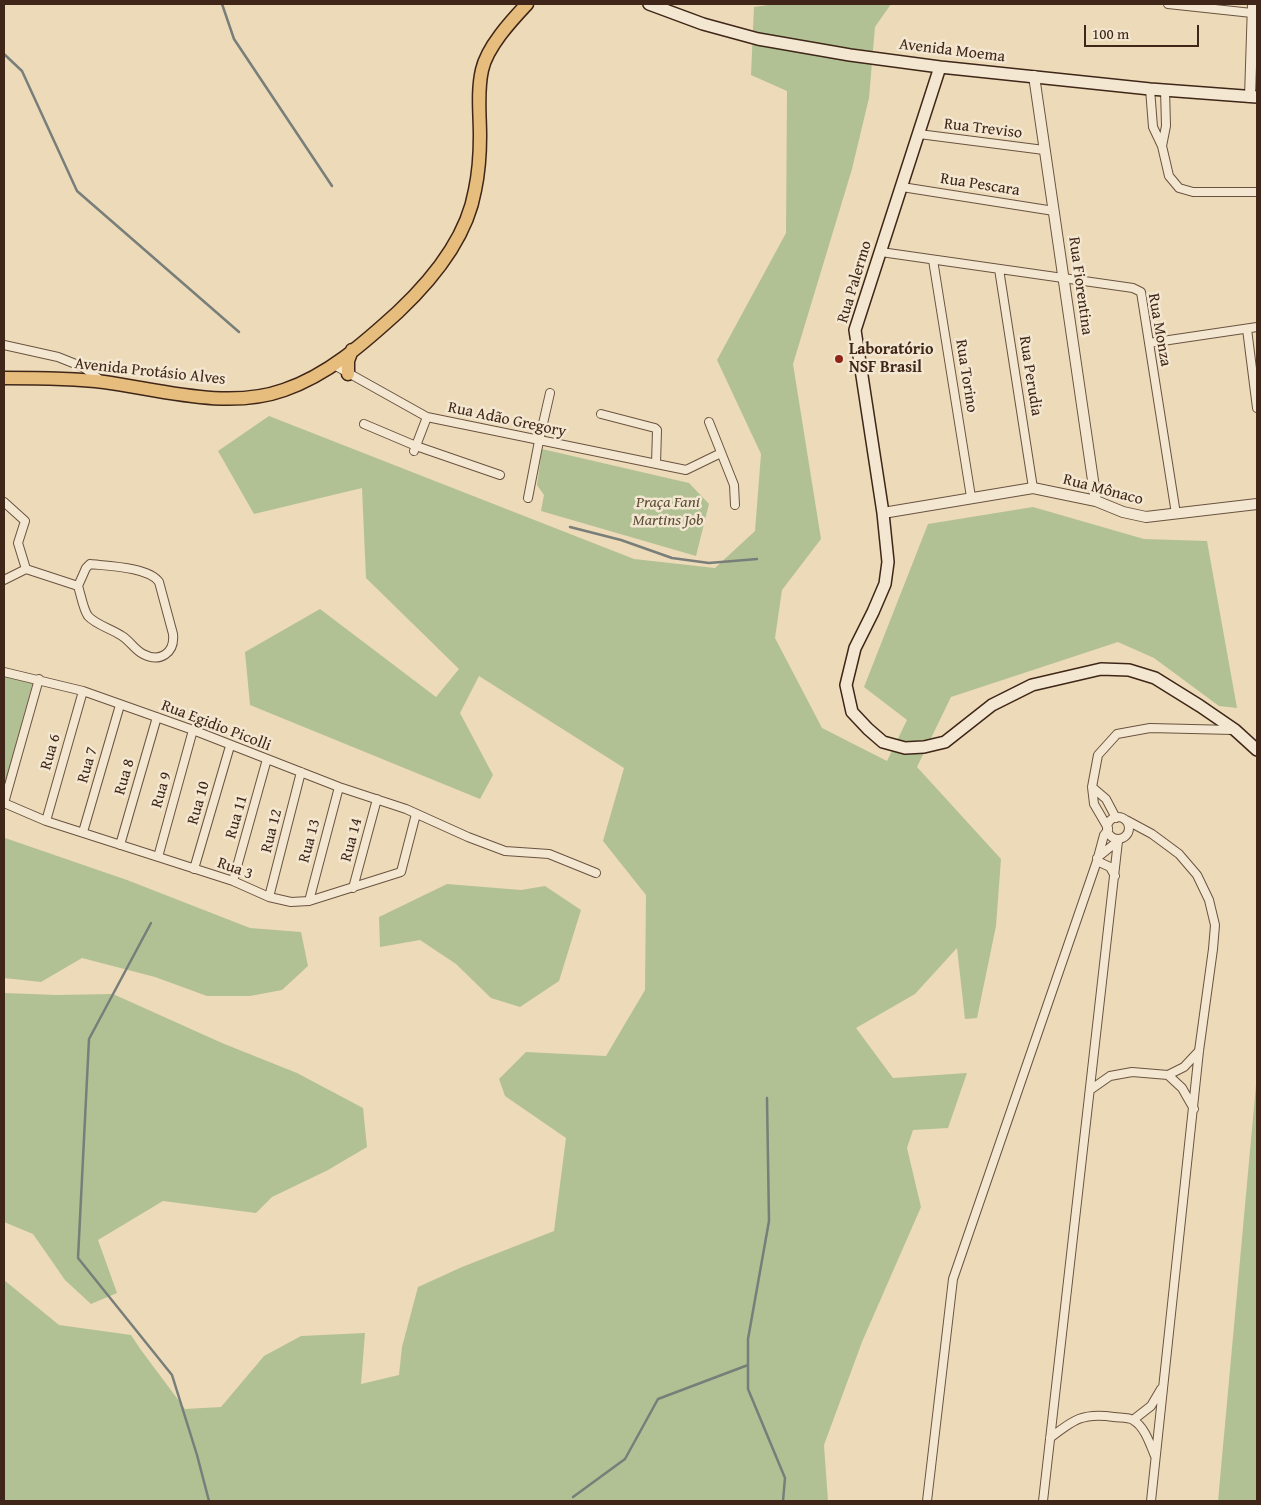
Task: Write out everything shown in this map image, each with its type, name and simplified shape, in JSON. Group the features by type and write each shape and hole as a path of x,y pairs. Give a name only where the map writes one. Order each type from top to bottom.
{"main road":[{"name":"Avenida Protásio Alves","path":"4,378 53,378 103,382 202,397 260,397 297,385 334,366 398,312 425,284 449,253 464,226 474,197 480,166 479,96 482,68 494,44 514,17 527,4"},
{"name":"Avenida Moema","path":"649,4 703,24 758,39 850,55 940,67 1150,89 1253,97"},
{"name":"Rua Palermo","path":"940,67 855,330 883,513 888,562 885,584 855,648 846,685 852,712 883,742 905,748 924,747 945,742 992,705 1032,685 1101,669 1129,670 1155,678 1200,706 1235,730 1257,750"},
{"path":"348,374 348,361 352,350"}],"street":[{"path":"1168,4 1253,8 1253,97"},
{"name":"Rua Fiorentina","path":"1034,76 1096,501"},
{"path":"1150,89 1152,127 1162,146 1169,176 1179,188 1193,192 1257,192"},
{"path":"1162,146 1166,126 1165,89"},
{"name":"Rua Treviso","path":"919,134 1044,150"},
{"name":"Rua Pescara","path":"902,187 1054,211"},
{"name":"Rua Monza","path":"881,252 1138,289 1141,292 1176,514"},
{"name":"Rua Torino","path":"933,260 971,497"},
{"name":"Rua Perudia","path":"999,268 1033,488"},
{"path":"1149,343 1257,327"},
{"path":"1247,329 1257,408"},
{"path":"4,344 58,357 83,367 103,382"},
{"name":"Rua Adão Gregory","path":"334,366 427,417 686,470 721,453"},
{"path":"528,498 550,393"},
{"path":"601,414 658,430 656,464"},
{"path":"415,449 427,417"},
{"path":"709,422 734,485 735,505"},
{"path":"364,424 415,449 500,475"},
{"name":"Rua Mônaco","path":"883,513 1033,488 1096,501 1123,512 1146,517 1257,504"},
{"path":"4,502 26,522 18,543 26,569"},
{"path":"90,564 133,569 153,576 158,582 174,634 167,655 164,657 141,654 123,636 92,619 87,613 78,586 86,568 90,564"},
{"path":"4,580 26,569 78,586"},
{"name":"Rua Egidio Picolli","path":"4,672 83,691 193,730 339,787 406,808 416,814 505,851 549,854 596,873"},
{"path":"4,803 39,679"},
{"name":"Rua 6","path":"46,821 83,691"},
{"name":"Rua 7","path":"83,832 120,705"},
{"name":"Rua 8","path":"120,845 157,718"},
{"path":"1119,840 1109,833 1094,804 1092,787 1098,755 1117,734 1150,728 1235,730"},
{"name":"Rua 9","path":"158,857 193,730"},
{"name":"Rua 10","path":"194,869 230,746"},
{"name":"Rua 11","path":"233,881 267,760"},
{"name":"Rua 12","path":"269,897 301,772"},
{"name":"Rua 13","path":"309,901 339,787"},
{"path":"1092,787 1106,800 1116,818"},
{"name":"Rua 14","path":"353,888 377,799"},
{"name":"Rua 3","path":"4,803 46,821 233,881 269,897 291,902 309,901 401,872 416,814"},
{"path":"928,1501 952,1279 1104,835 1110,821 1116,818 1126,820 1152,834 1179,854 1196,875 1209,900 1215,925 1199,1051 1151,1501"},
{"path":"1097,860 1125,837 1129,826 1126,820"},
{"path":"1128,832 1152,834"},
{"path":"1043,1501 1119,840"},
{"path":"1097,860 1110,867 1115,876"},
{"path":"1090,1090 1110,1076 1132,1072 1168,1075 1184,1067 1199,1051"},
{"path":"1168,1075 1182,1088 1194,1108"},
{"path":"1132,1420 1151,1406 1164,1384"},
{"path":"1050,1438 1068,1424 1082,1417 1101,1415 1132,1420 1145,1432 1155,1458"}],"green space":[{"path":"775,4 891,4 875,27 869,98 852,169 793,364 821,539 782,590 775,638 822,728 887,761 907,720 864,687 928,524 1033,507 1144,539 1207,541 1237,708 1219,706 1154,658 1118,642 951,697 917,767 1001,859 996,926 977,1018 965,1019 957,948 915,994 856,1028 893,1078 967,1073 948,1128 913,1130 907,1148 921,1207 862,1342 824,1445 828,1501 4,1501 4,1280 59,1325 131,1335 185,1409 221,1407 264,1356 301,1336 365,1333 361,1384 399,1375 402,1347 418,1287 462,1267 554,1231 566,1138 505,1096 499,1079 526,1052 606,1056 645,990 646,895 603,841 624,768 479,676 460,713 493,775 480,799 250,705 245,652 320,609 436,697 459,669 366,578 362,488 254,514 218,451 269,416 634,559 715,568 755,531 761,454 717,360 786,233 787,91 751,75 754,7"},
{"name":"Praça Fani Martins Job","path":"542,449 689,483 709,504 696,556 541,511 544,495 537,485"},
{"path":"4,677 33,682 4,786"},
{"path":"5,838 127,880 250,928 301,932 308,966 282,990 250,996 207,996 155,977 82,958 41,982 4,978"},
{"path":"447,884 521,890 545,886 581,910 559,981 520,1007 491,998 456,964 420,940 380,947 379,917"},
{"path":"4,993 57,995 113,994 222,1043 297,1073 363,1108 367,1147 328,1170 272,1197 256,1213 163,1201 98,1240 117,1293 91,1304 65,1280 33,1234 4,1222"},
{"path":"1257,1074 1257,1501 1218,1501"}],"waterway":[{"path":"222,4 234,39 332,186"},
{"path":"4,54 22,71 77,191 239,332"},
{"path":"570,527 621,540 672,558 709,563 757,559"},
{"path":"151,923 89,1039 78,1258 172,1375 209,1501"},
{"path":"767,1098 769,1221 748,1339 748,1389 785,1478 783,1501"},
{"path":"573,1497 625,1459 658,1399 748,1365"}],"place":[{"name":"Laboratório NSF Brasil","path":"839,359"}]}
